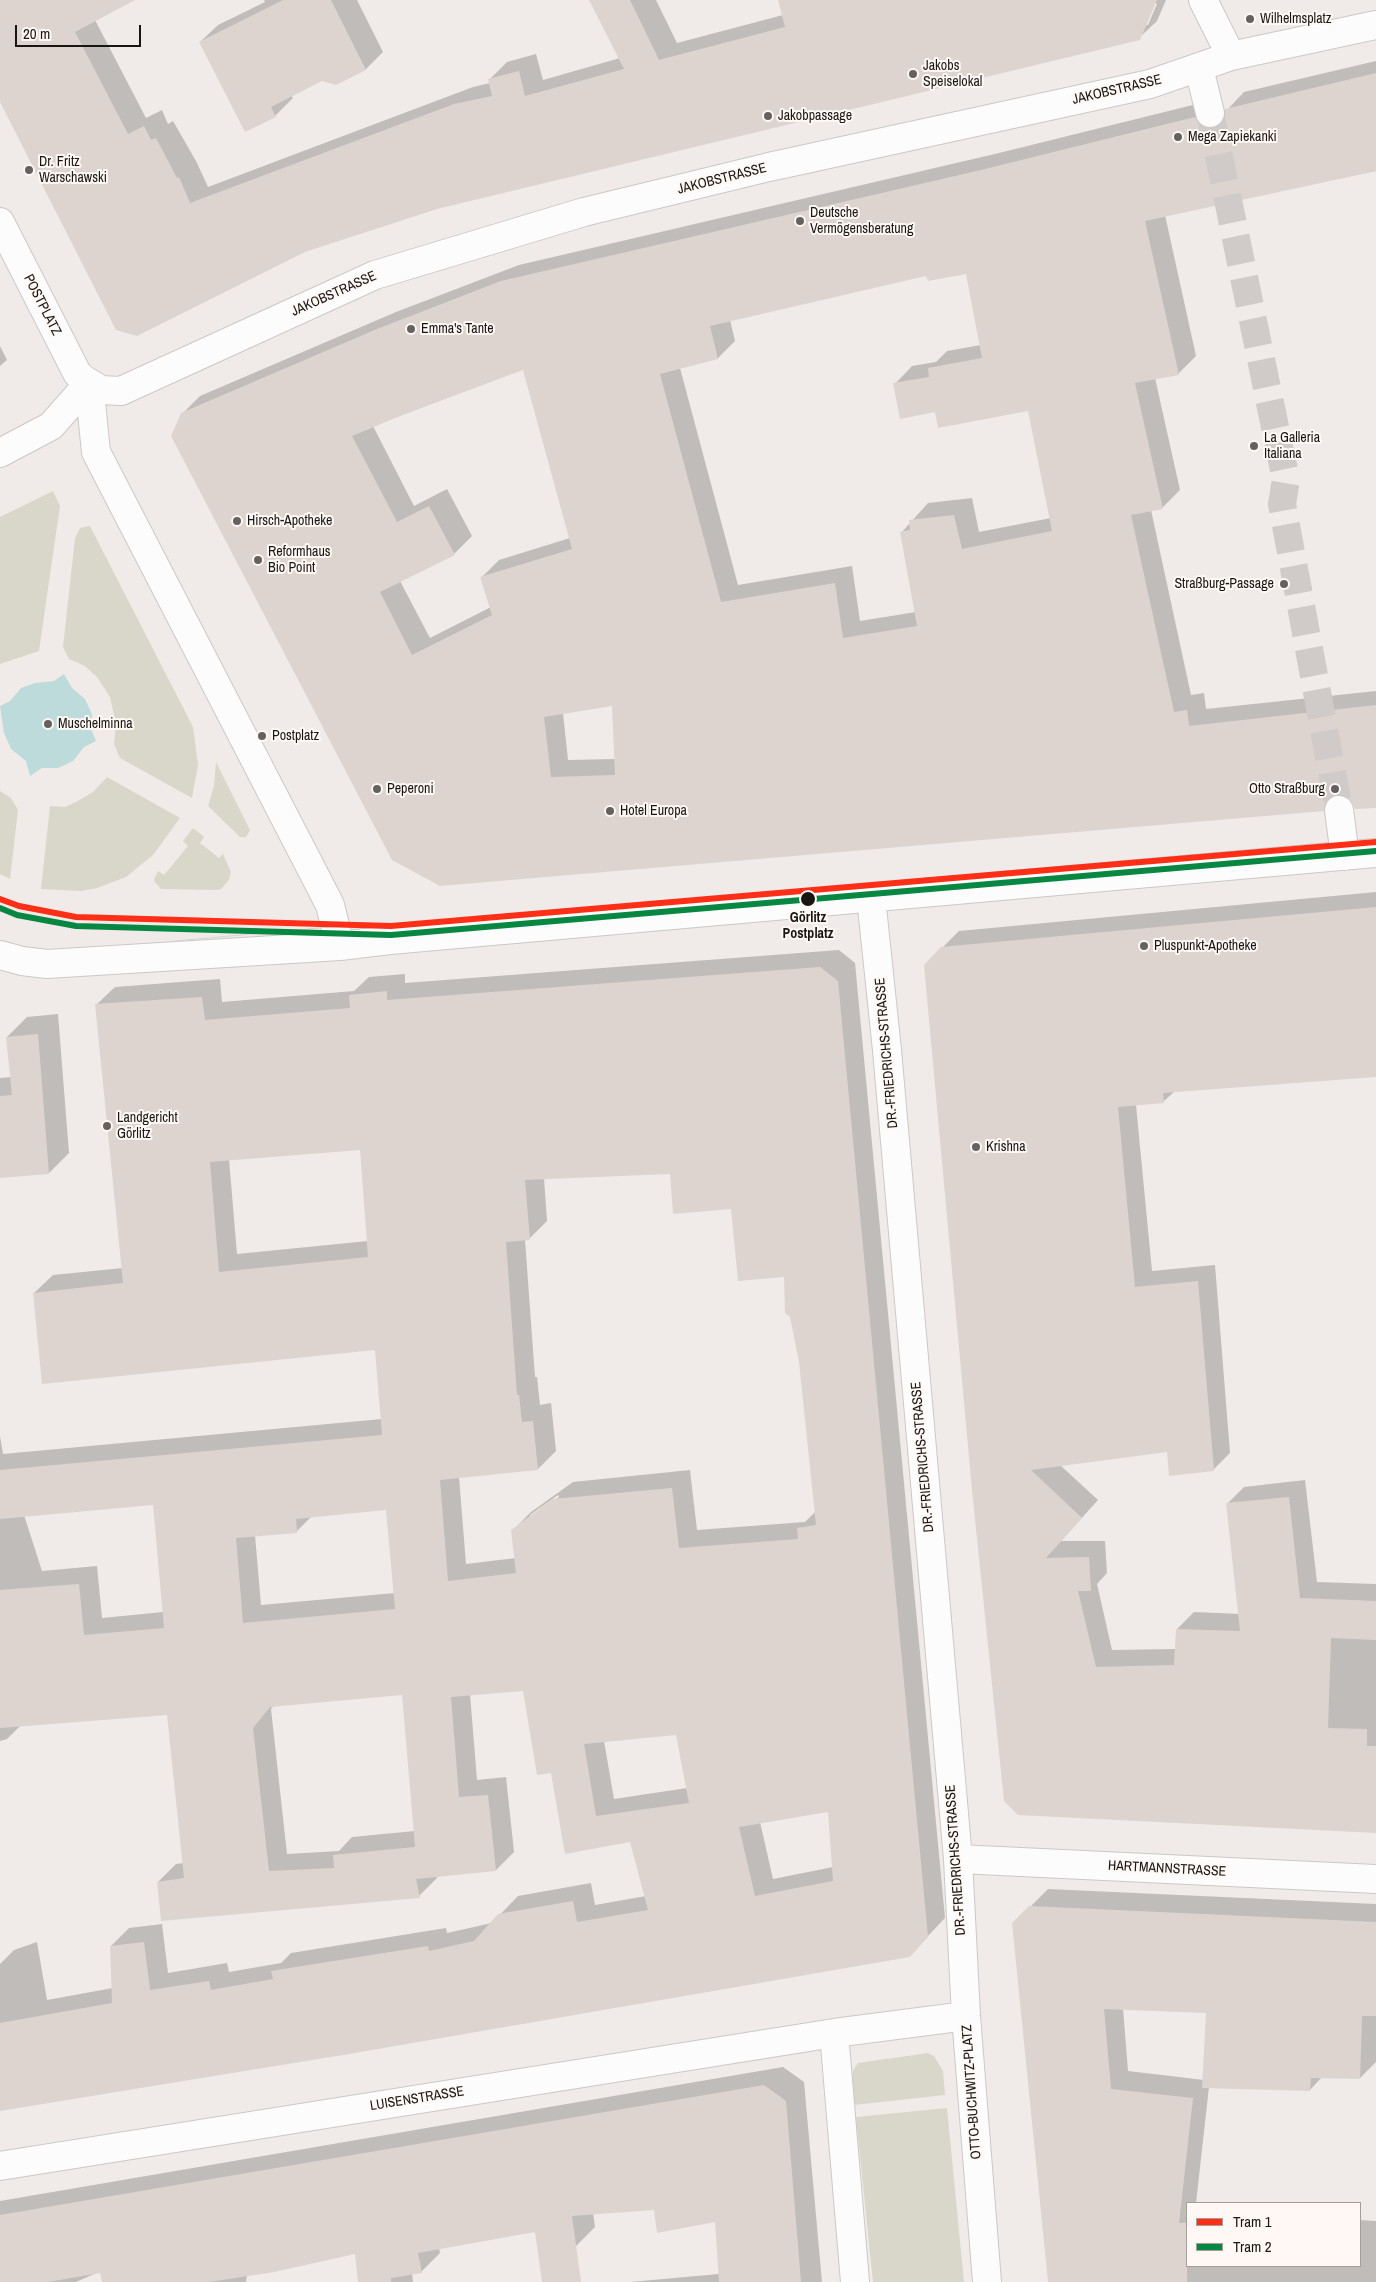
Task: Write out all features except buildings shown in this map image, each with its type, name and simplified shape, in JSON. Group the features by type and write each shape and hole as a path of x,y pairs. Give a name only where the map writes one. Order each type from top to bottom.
{"street":[{"path":"1203,0 1232,56"},
{"name":"JAKOBSTRASSE","path":"90,383 101,390 121,391 375,275 584,212 769,167 1150,84 1232,56 1376,25"},
{"path":"1199,68 1210,113"},
{"name":"POSTPLATZ","path":"0,222 76,373 90,383"},
{"path":"0,453 50,426 90,383"},
{"path":"90,383 96,452 330,905 340,946"},
{"path":"1339,810 1345,856"},
{"path":"0,955 22,961 47,964 340,946 390,940 1376,853"},
{"name":"DR.-FRIEDRICHS-STRASSE","path":"871,898 887,1050 958,1859 966,2016"},
{"name":"HARTMANNSTRASSE","path":"958,1859 1376,1879"},
{"name":"OTTO-BUCHWITZ-PLATZ","path":"834,2032 966,2016 988,2282"},
{"path":"834,2032 855,2282"},
{"name":"LUISENSTRASSE","path":"0,2166 834,2032"}],"shaded area":[{"path":"53,491 60,506 39,651 0,664 0,517"},
{"path":"90,526 193,727 198,765 192,798 120,758 114,744 116,724 110,697 97,677 85,666 69,659 63,647 75,538 80,528"},
{"path":"216,762 250,830 246,837 240,837 208,806 214,786"},
{"path":"107,777 180,818 153,855 126,877 97,888 81,891 41,889 50,806 65,807 76,802 93,792"},
{"path":"0,791 11,798 18,810 10,879 0,874"},
{"path":"193,828 204,837 200,843 219,858 223,854 231,872 229,880 221,889 216,890 161,889 154,881 158,871 164,875 188,846 183,841"},
{"path":"928,2053 934,2056 943,2071 945,2095 854,2105 853,2071 858,2063"},
{"path":"947,2108 964,2282 873,2282 856,2117"}],"water":[{"name":"Muschelminna","path":"64,674 72,688 85,699 92,714 91,729 96,741 84,747 73,761 58,768 42,768 30,776 26,761 11,749 4,733 0,706 10,701 21,688 35,683 54,681"}],"tunnel":[{"path":"1210,113 1286,480 1282,504 1339,810"}],"tram line":[{"name":"1","path":"0,899 19,906 76,917 391,926 1376,842"},
{"name":"2","path":"0,908 17,915 76,926 391,935 1376,851"},
{"path":"175,941 341,926"}],"place":[{"name":"Wilhelmsplatz","path":"1250,19"},
{"name":"Jakobs Speiselokal","path":"913,74"},
{"name":"Jakobpassage","path":"768,116"},
{"name":"Mega Zapiekanki","path":"1178,137"},
{"name":"Dr. Fritz Warschawski","path":"29,170"},
{"name":"Deutsche Vermögensberatung","path":"800,221"},
{"name":"Emma's Tante","path":"411,329"},
{"name":"La Galleria Italiana","path":"1254,446"},
{"name":"Hirsch-Apotheke","path":"237,521"},
{"name":"Reformhaus Bio Point","path":"258,560"},
{"name":"Straßburg-Passage","path":"1284,584"},
{"name":"Muschelminna","path":"48,724"},
{"name":"Postplatz","path":"262,736"},
{"name":"Peperoni","path":"377,789"},
{"name":"Otto Straßburg","path":"1335,789"},
{"name":"Hotel Europa","path":"610,811"},
{"name":"Görlitz Postplatz","path":"808,899"},
{"name":"Pluspunkt-Apotheke","path":"1144,946"},
{"name":"Landgericht Görlitz","path":"107,1126"},
{"name":"Krishna","path":"976,1147"}]}
